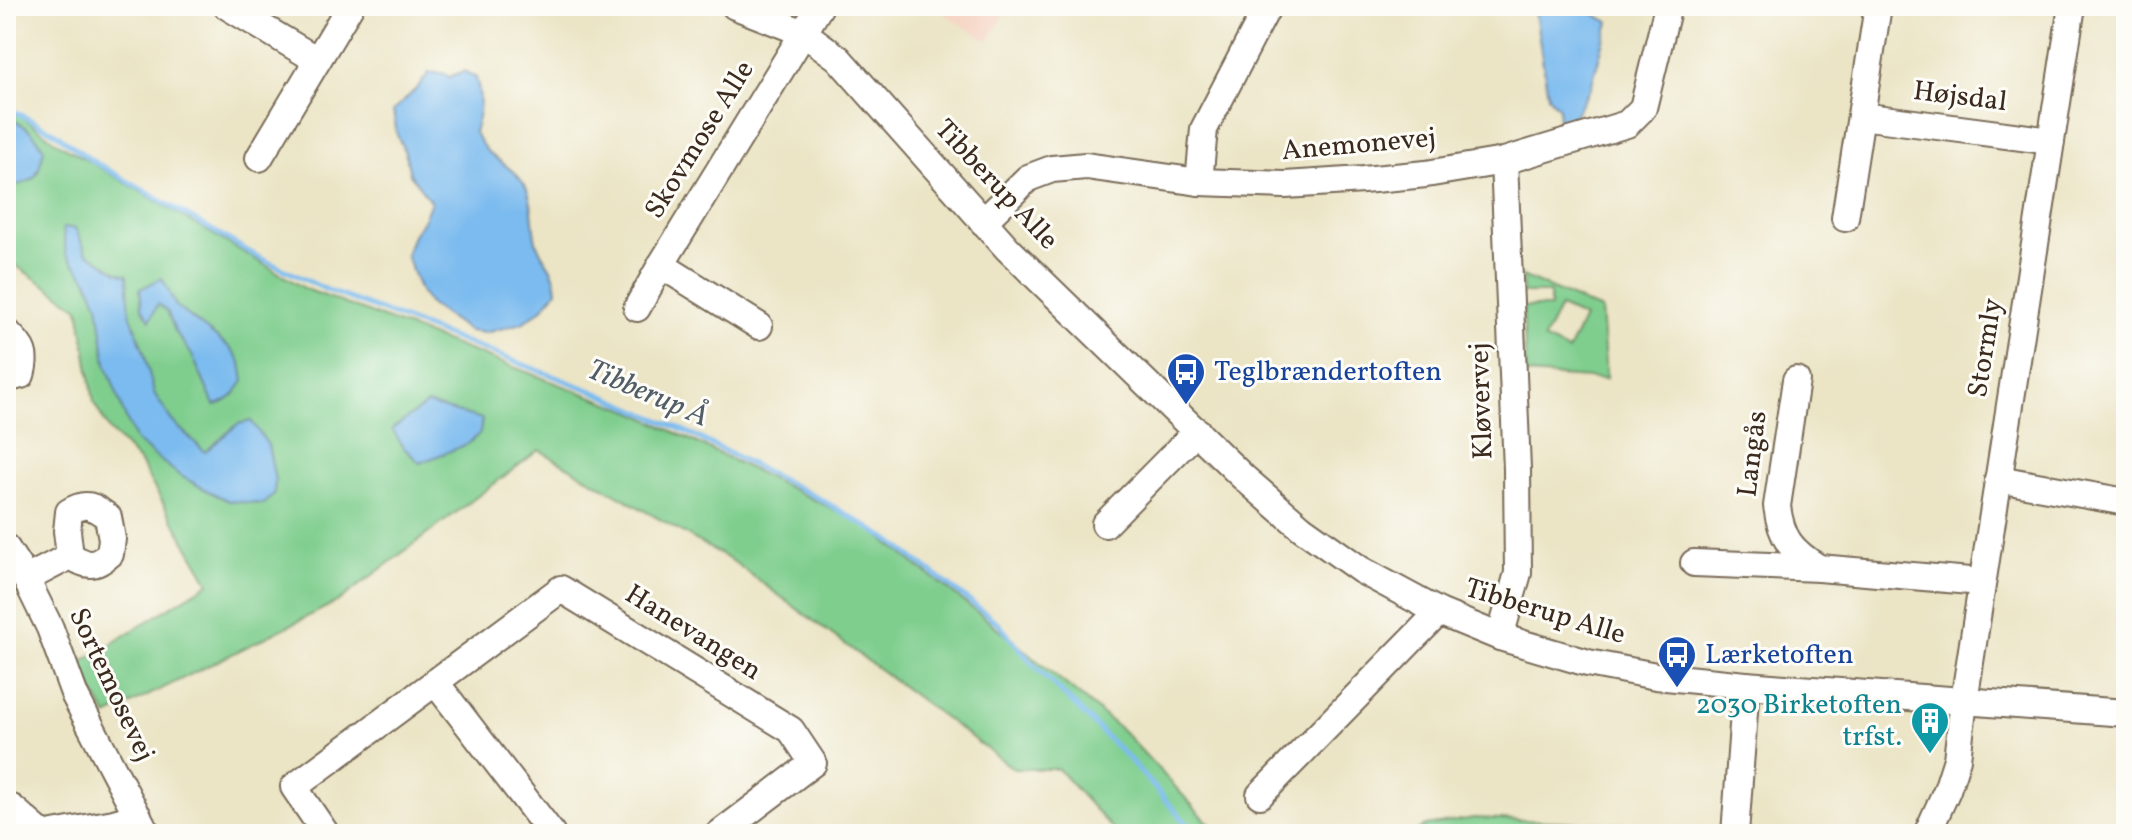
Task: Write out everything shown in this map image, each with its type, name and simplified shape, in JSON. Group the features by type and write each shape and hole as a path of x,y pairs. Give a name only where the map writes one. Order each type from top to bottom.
{"street":[{"path":"227,6 317,60"},
{"path":"259,158 350,6"},
{"name":"Tibberup Alle","path":"735,6 804,33 838,58 1008,249 1268,500 1361,570 1439,612 1500,637 1601,666 1656,676 2126,713"},
{"name":"Skovmose Alle","path":"637,308 820,6"},
{"path":"1199,182 1204,129 1268,6"},
{"name":"Anemonevej","path":"983,222 1028,178 1052,169 1086,166 1199,182 1285,185 1363,180 1426,174 1504,161 1627,124 1643,108 1668,6"},
{"path":"1845,218 1878,6"},
{"name":"Stormly","path":"1927,834 1957,759 2072,6"},
{"name":"Højsdal","path":"1861,116 2051,141"},
{"name":"Kløvervej","path":"1500,637 1518,573 1516,438 1504,161"},
{"path":"661,265 759,326"},
{"path":"6,331 20,346 25,361 21,375 6,379"},
{"name":"Langås","path":"1796,380 1777,506 1779,525 1799,556 1819,568"},
{"path":"1105,524 1197,431"},
{"path":"1998,479 2126,502"},
{"name":"Sortemosevej","path":"6,548 26,579 50,628 75,696 142,825"},
{"path":"26,579 70,556"},
{"path":"1694,563 1819,568 1982,582"},
{"name":"Hanevangen","path":"326,834 294,787 561,589 791,730 813,763 719,834"},
{"path":"1260,795 1439,612"},
{"path":"436,683 552,834"},
{"path":"1735,834 1746,685"},
{"path":"12,808 42,834"},
{"name":"Sortemosevej","path":"53,834 114,823 142,825"}],"shaded area":[{"path":"931,6 1009,6 988,41"}],"green space":[{"path":"6,105 58,143 306,289 633,412 862,523 1123,731 1219,834 1117,834 1058,769 1014,769 734,562 539,450 337,602 107,716 79,664 209,583 139,461 110,431 94,403 79,308 6,259"},
{"path":"1522,276 1601,310 1606,379 1526,374 1523,307 1550,307 1550,293 1523,293","holes":["1560,307 1584,318 1568,351 1544,339"]},
{"path":"1474,818 1648,825 1647,834 1409,834 1426,826"}],"water":[{"path":"1534,6 1592,6 1592,13 1609,22 1591,87 1573,117 1558,121 1559,108 1548,96"},
{"path":"464,71 476,78 479,92 479,112 474,132 487,151 515,173 526,188 536,241 554,276 557,291 541,310 522,323 485,333 469,331 429,304 420,291 406,255 431,202 410,174 393,111 429,73 443,73 449,77"},
{"path":"6,116 28,129 44,149 35,176 9,187 6,186"},
{"path":"63,228 75,228 86,252 127,275 130,313 154,393 172,421 205,452 238,424 251,421 268,445 275,480 274,494 264,504 229,501 208,491 179,475 136,441 106,364 98,304 87,279 66,254"},
{"path":"162,278 176,306 229,347 241,363 244,381 228,400 214,405 192,355 175,331 167,311 158,304 150,320 142,308 140,289"},
{"path":"427,404 482,419 480,433 468,444 420,463 404,448 392,429"}],"waterway":[{"name":"Tibberup Å","path":"6,107 54,132 91,160 260,258 327,290 598,393 685,431 822,500 891,541 998,623 1031,662 1130,760 1196,834"}],"place":[{"name":"Teglbrændertoften","path":"1186,406"},
{"name":"Lærketoften","path":"1677,689"},
{"name":"2030 Birketoften trfst.","path":"1930,755"}]}
